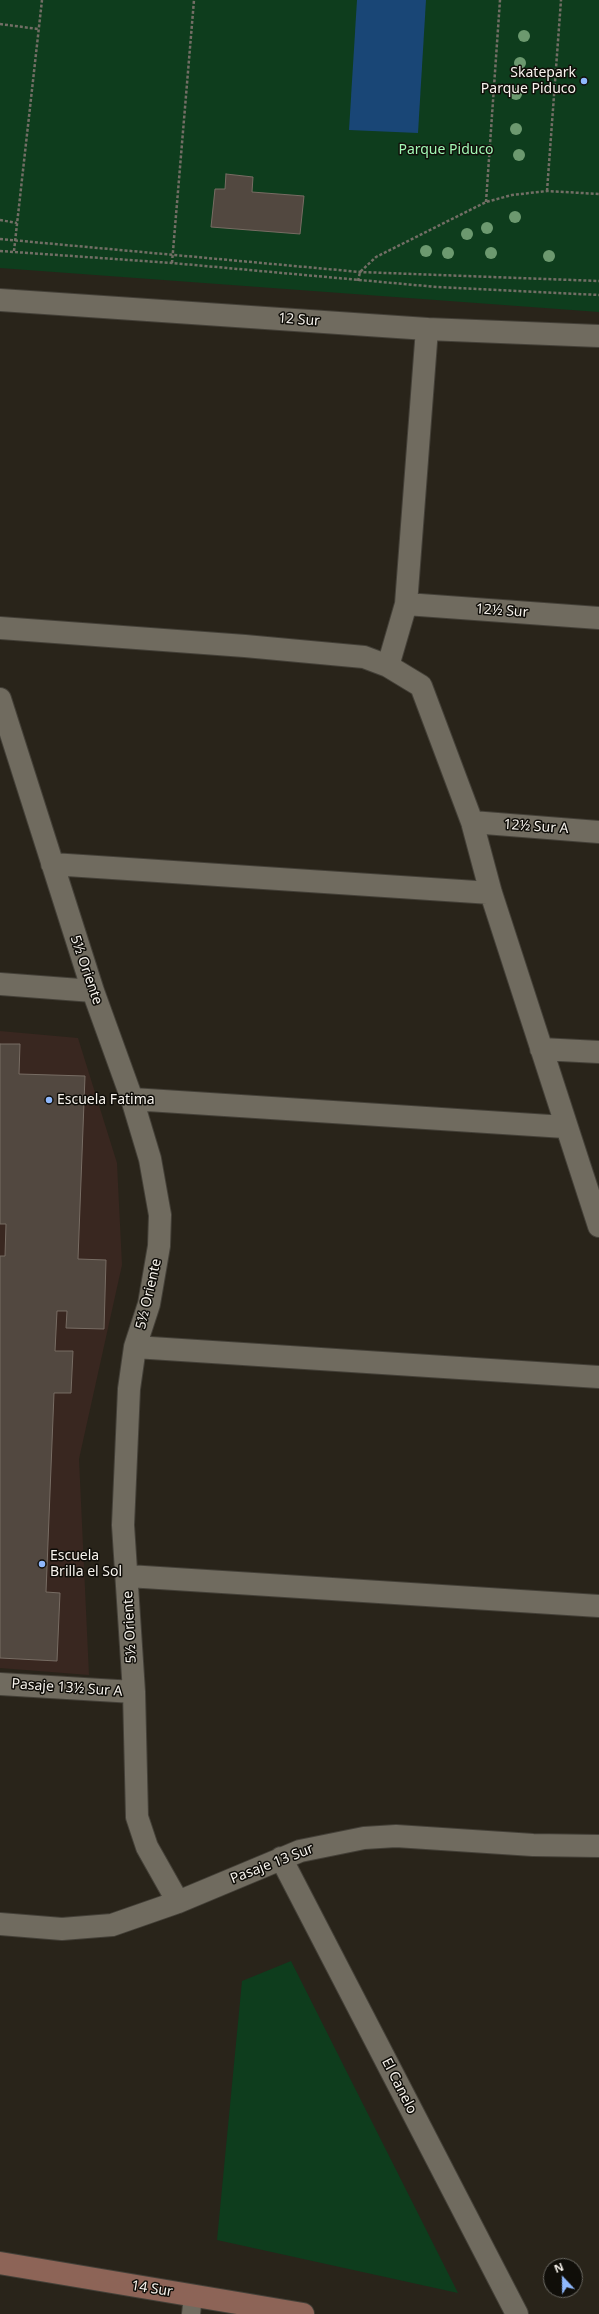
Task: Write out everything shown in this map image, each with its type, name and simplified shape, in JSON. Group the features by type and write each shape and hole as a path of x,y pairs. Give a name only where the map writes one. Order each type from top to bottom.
{"main road":[{"name":"14 Sur","path":"0,2263 192,2305 303,2314"}],"street":[{"name":"12 Sur","path":"0,300 427,329 599,336"},
{"path":"388,666 406,604 427,329"},
{"name":"12½ Sur","path":"406,604 599,618"},
{"path":"0,628 322,652 364,657 388,666 421,686 472,822 491,893 565,1127 599,1226"},
{"name":"5½ Oriente","path":"0,699 93,991 132,1099 150,1159 160,1215 159,1246 155,1277 135,1347 129,1389 123,1525 128,1576 134,1692 137,1817 146,1847 178,1902"},
{"name":"12½ Sur A","path":"472,822 599,832"},
{"path":"52,864 491,893"},
{"path":"0,984 93,991"},
{"path":"541,1048 599,1052"},
{"path":"132,1099 565,1127"},
{"path":"135,1347 599,1377"},
{"path":"128,1576 599,1606"},
{"name":"Pasaje 13½ Sur A","path":"0,1684 134,1692"},
{"name":"Pasaje 13 Sur","path":"0,1924 62,1929 100,1927 135,1919 281,1858 332,1843 396,1836 533,1845 599,1846"},
{"name":"El Canelo","path":"281,1858 517,2314"}],"path":[{"path":"14,251 42,0"},
{"path":"172,263 194,0"},
{"path":"486,202 500,0"},
{"path":"547,191 561,0"},
{"path":"0,24 38,29"},
{"path":"358,281 360,272 376,257 486,202 512,195 547,191 599,194"},
{"path":"0,220 17,222"},
{"path":"0,239 360,272 599,281"},
{"path":"0,250 172,263 437,288 599,294"}],"shaded area":[{"name":"Escuela Brilla el Sol","path":"0,1031 78,1038 117,1163 122,1265 79,1459 89,1675 0,1668"}],"green space":[{"name":"Parque Piduco","path":"0,0 599,0 599,312 0,268"},
{"path":"291,1961 458,2293 217,2240 242,1981"}],"water":[{"path":"357,0 426,0 418,133 349,130"}],"building":[{"path":"226,174 253,177 252,192 304,196 300,234 211,227 215,189 225,189"},
{"name":"Escuela Brilla el Sol","path":"0,1044 20,1044 19,1074 85,1076 78,1259 106,1260 104,1329 66,1328 67,1311 57,1311 55,1351 73,1351 71,1393 54,1393 46,1592 60,1593 57,1661 0,1658 0,1256 5,1256 6,1224 0,1224"}],"place":[{"name":"Skatepark Parque Piduco","path":"584,81"},
{"name":"Escuela Fatima","path":"49,1100"},
{"name":"Escuela Brilla el Sol","path":"42,1564"}]}
